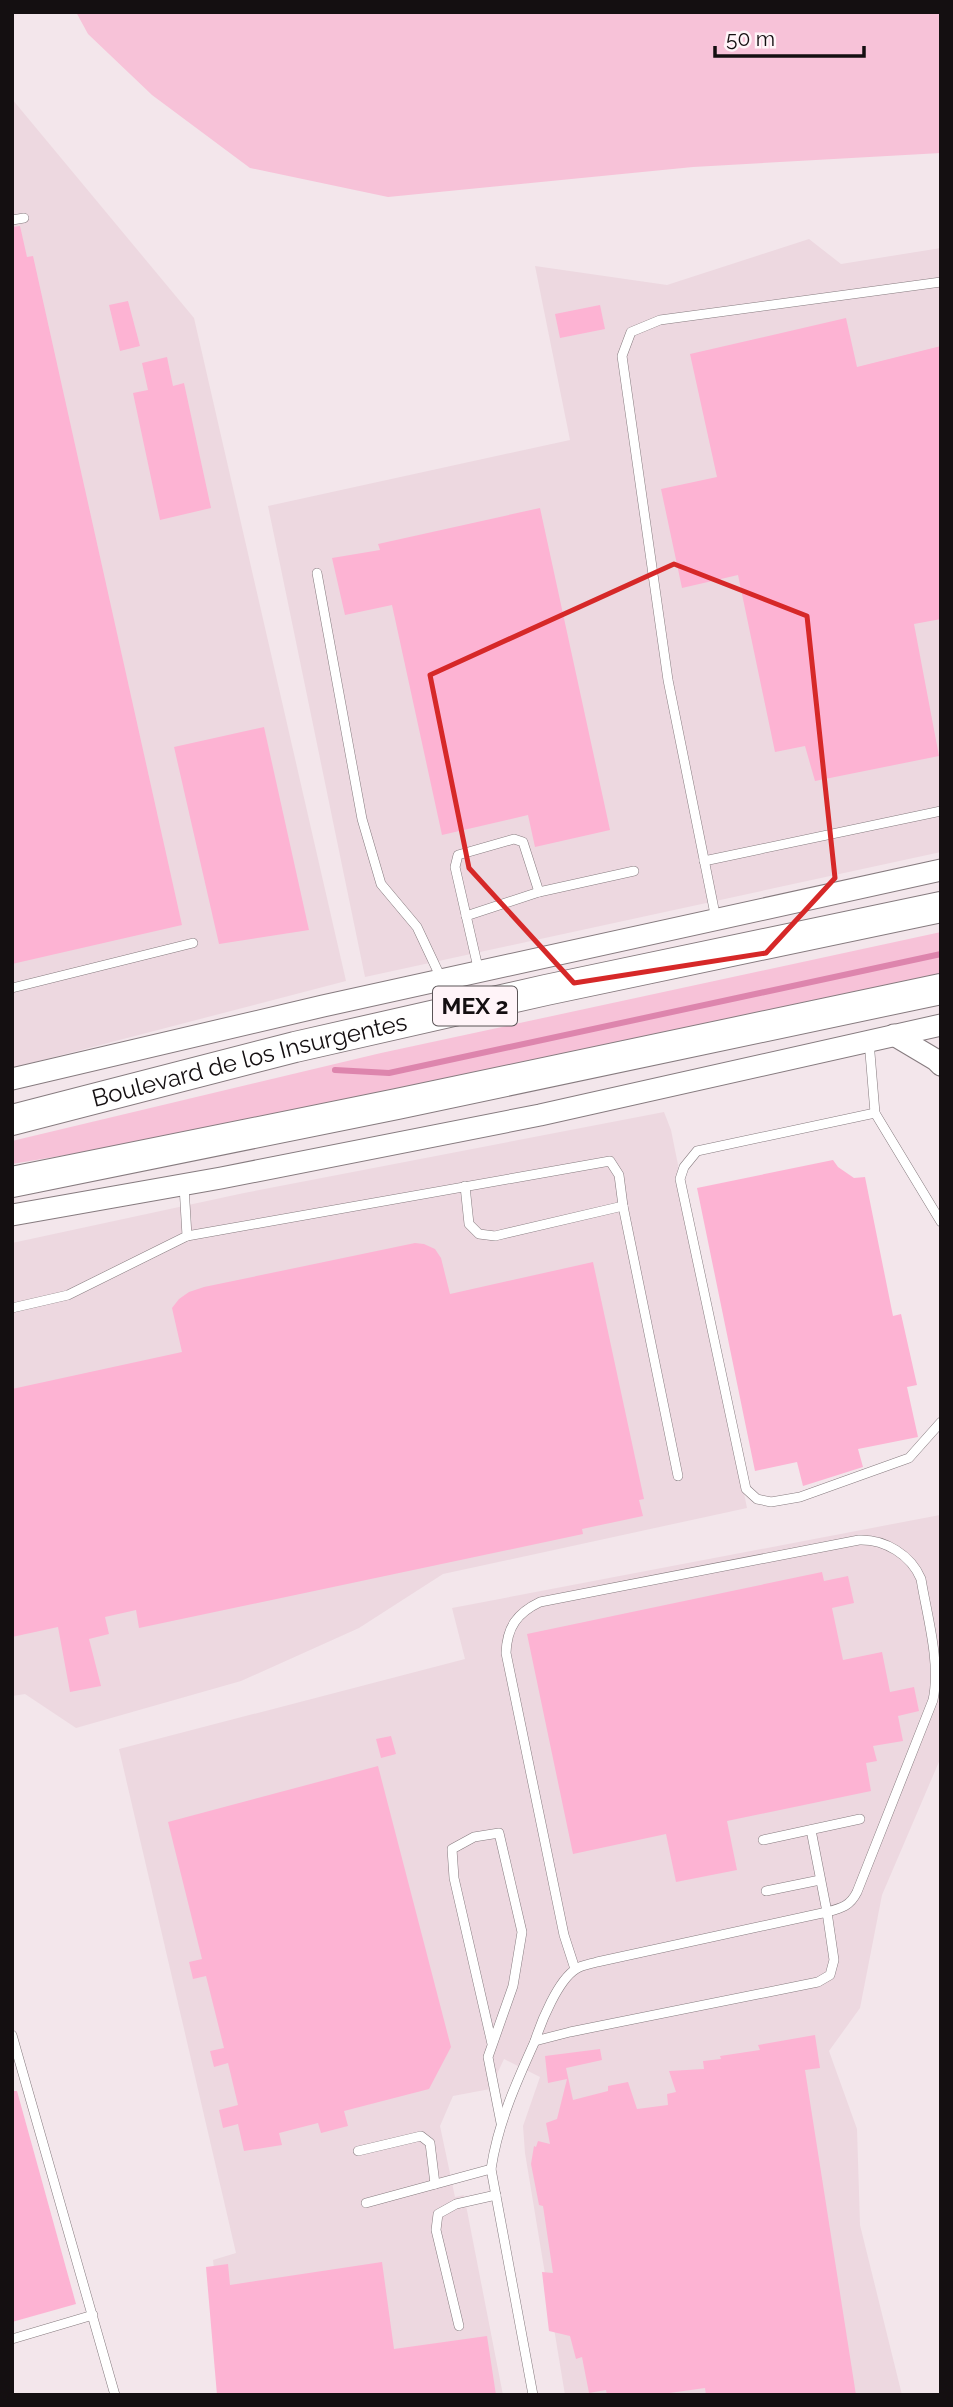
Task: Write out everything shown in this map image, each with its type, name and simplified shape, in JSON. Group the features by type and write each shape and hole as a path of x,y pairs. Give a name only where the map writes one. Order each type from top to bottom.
{"highway":[{"name":"Boulevard de los Insurgentes","path":"12,1120 295,1047 560,987 941,907"},
{"path":"12,1182 941,989"}],"street":[{"path":"12,1079 441,980 941,870"},
{"path":"12,1215 184,1185 540,1115 941,1025"},
{"path":"894,1035 941,1065"}],"lane":[{"path":"12,220 24,218"},
{"path":"716,919 668,680 622,356 631,332 660,320 941,282"},
{"path":"317,573 362,819 381,884 417,927 441,980"},
{"path":"704,861 941,811"},
{"path":"479,972 455,867 458,855 514,839 523,842 539,892"},
{"path":"466,916 539,892 634,871"},
{"path":"12,988 193,943"},
{"path":"869,1041 875,1114 941,1222"},
{"path":"875,1114 697,1151 684,1167 680,1179 746,1489 757,1499 771,1502 800,1497 908,1458 941,1422"},
{"path":"12,1308 68,1295 187,1236 610,1161 619,1175 678,1476"},
{"path":"184,1185 187,1236"},
{"path":"465,1186 469,1224 479,1234 495,1236 623,1206"},
{"path":"534,2395 491,2169 501,2123 542,2017 575,1969 827,1912 851,1904 858,1892 936,1687 936,1670 923,1592 916,1566 909,1559 882,1542 859,1540 540,1602 517,1616 510,1627 506,1653 564,1935 575,1969"},
{"path":"763,1840 860,1819"},
{"path":"534,2041 818,1982 830,1975 834,1960 811,1830"},
{"path":"492,2044 454,1878 452,1849 474,1837 499,1833 522,1932 513,1986 488,2057 501,2123"},
{"path":"766,1891 820,1880"},
{"path":"12,2035 115,2395"},
{"path":"358,2151 421,2136 430,2143 435,2184"},
{"path":"366,2203 491,2169"},
{"path":"459,2326 436,2230 438,2214 456,2204 496,2195"},
{"path":"12,2339 93,2315"}],"highlighted area":[{"path":"674,564 807,616 835,878 766,953 574,983 469,868 430,675"}],"shaded area":[{"path":"76,12 941,12 941,153 693,167 388,197 250,168 152,95 88,34"},
{"path":"12,99 194,318 346,981 12,1068"},
{"path":"809,239 841,264 941,248 941,852 365,977 268,506 570,440 535,266 667,285"},
{"path":"941,932 941,979 90,1151 12,1164 12,1141 381,1053"},
{"path":"664,1112 671,1130 747,1508 443,1574 359,1628 241,1681 76,1728 25,1694 12,1696 12,1243 244,1193"},
{"path":"940,1515 941,1757 882,1895 860,2008 829,2051 857,2129 860,2225 902,2395 565,2395 525,2153 523,2126 540,2077 504,2059 490,2089 453,2096 440,2126 455,2197 464,2195 503,2395 228,2395 213,2260 236,2253 119,1749 465,1659 452,1608"}],"building":[{"path":"20,226 27,257 33,256 182,925 12,964 12,227"},
{"path":"128,301 140,346 120,351 109,305"},
{"path":"600,305 605,329 560,338 555,314"},
{"path":"846,318 857,367 941,346 941,619 914,624 939,756 815,781 805,746 775,752 738,575 682,588 661,489 717,477 690,354"},
{"path":"167,357 173,386 184,383 211,508 160,520 133,393 148,390 142,363"},
{"path":"540,508 610,830 535,847 528,815 442,835 392,605 345,615 332,558 380,550 378,544"},
{"path":"264,727 309,930 219,944 174,747"},
{"path":"833,1160 854,1178 865,1177 893,1316 901,1314 917,1385 907,1387 918,1437 858,1449 863,1467 803,1486 797,1462 755,1471 697,1188"},
{"path":"415,1243 435,1249 441,1258 450,1294 593,1262 644,1499 639,1500 643,1516 582,1529 583,1534 139,1628 136,1610 105,1617 109,1634 89,1639 101,1686 70,1692 58,1627 12,1637 12,1389 182,1352 172,1308 189,1292"},
{"path":"822,1572 824,1581 848,1576 854,1603 832,1608 843,1660 882,1652 890,1692 914,1687 919,1711 898,1716 903,1741 873,1746 877,1761 866,1763 871,1791 727,1821 737,1870 676,1882 666,1834 573,1854 527,1634"},
{"path":"391,1736 396,1754 381,1758 376,1739"},
{"path":"378,1766 451,2047 429,2089 344,2111 348,2126 321,2133 318,2123 279,2133 282,2145 244,2151 238,2124 223,2128 219,2110 238,2105 228,2063 214,2067 210,2051 224,2048 206,1976 193,1979 189,1962 202,1959 168,1822"},
{"path":"815,2035 820,2068 805,2070 856,2395 706,2395 705,2388 655,2395 607,2395 606,2390 589,2393 582,2357 576,2359 570,2336 549,2331 542,2272 553,2273 543,2206 539,2205 531,2164 534,2146 536,2147 538,2141 550,2144 546,2123 557,2119 567,2079 548,2083 545,2056 600,2049 602,2060 566,2068 573,2100 608,2091 608,2086 628,2082 637,2109 668,2105 667,2094 676,2092 669,2071 704,2069 703,2061 760,2050 758,2045"},
{"path":"12,2091 17,2091 76,2304 12,2322"},
{"path":"382,2262 394,2349 487,2336 496,2395 217,2395 206,2267 228,2264 230,2285"}],"waterway":[{"path":"335,1070 389,1073 941,954"}]}
